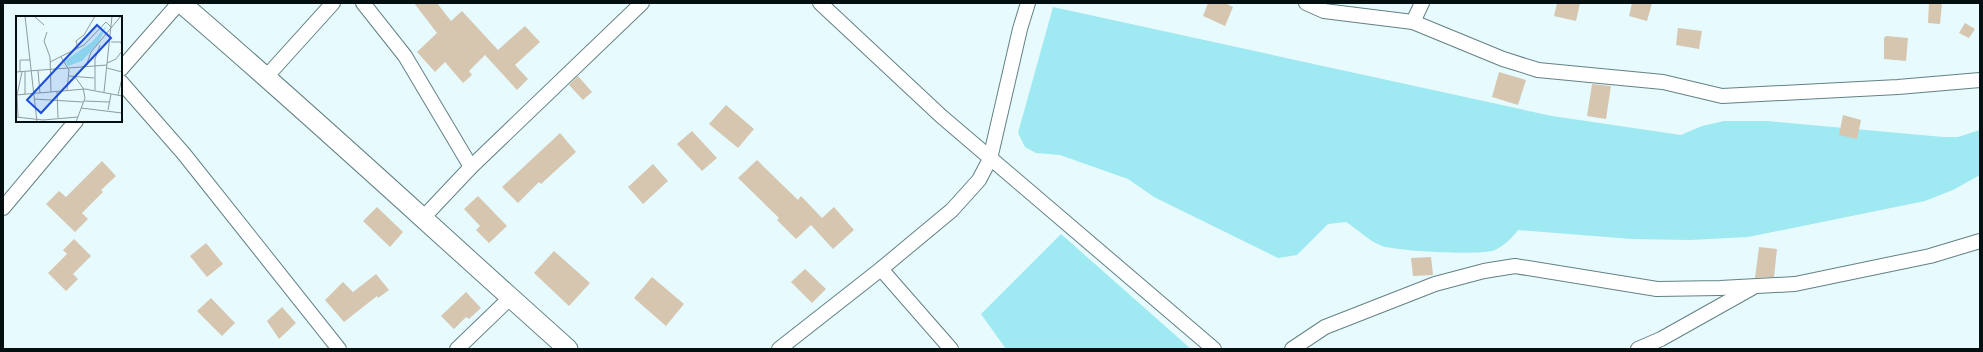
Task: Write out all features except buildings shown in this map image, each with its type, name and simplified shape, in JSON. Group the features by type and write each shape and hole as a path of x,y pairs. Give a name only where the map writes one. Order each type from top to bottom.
{"street":[{"path":"122,68 180,3 267,76 422,219 568,349"},
{"path":"267,76 333,3"},
{"path":"363,3 405,56 471,167"},
{"path":"422,219 471,167 642,3"},
{"path":"820,3 941,116 1214,349"},
{"path":"779,349 881,269 952,210 979,180 990,159 1020,29 1028,3"},
{"path":"1306,3 1324,11 1413,22 1503,59 1538,70 1663,82 1722,96 1898,87 1980,80"},
{"path":"1413,22 1422,3"},
{"path":"122,83 184,154 339,349"},
{"path":"3,208 75,122"},
{"path":"1292,349 1325,328 1435,284 1484,271 1515,266 1657,289 1756,286 1802,283 1930,256 1980,241"},
{"path":"881,269 951,349"},
{"path":"1638,349 1660,339 1756,286"},
{"path":"456,349 510,298"}],"shaded area":[{"path":"1053,7 1552,116 1681,135 1702,126 1724,121 1767,121 1943,137 1958,137 1980,130 1980,175 1953,190 1925,201 1748,237 1690,240 1632,239 1518,230 1508,242 1495,250 1487,252 1457,253 1404,250 1382,246 1346,222 1328,224 1297,255 1278,258 1154,197 1128,179 1060,155 1036,153 1025,147 1018,133"},
{"path":"1061,234 1191,349 1006,349 981,314"}]}
